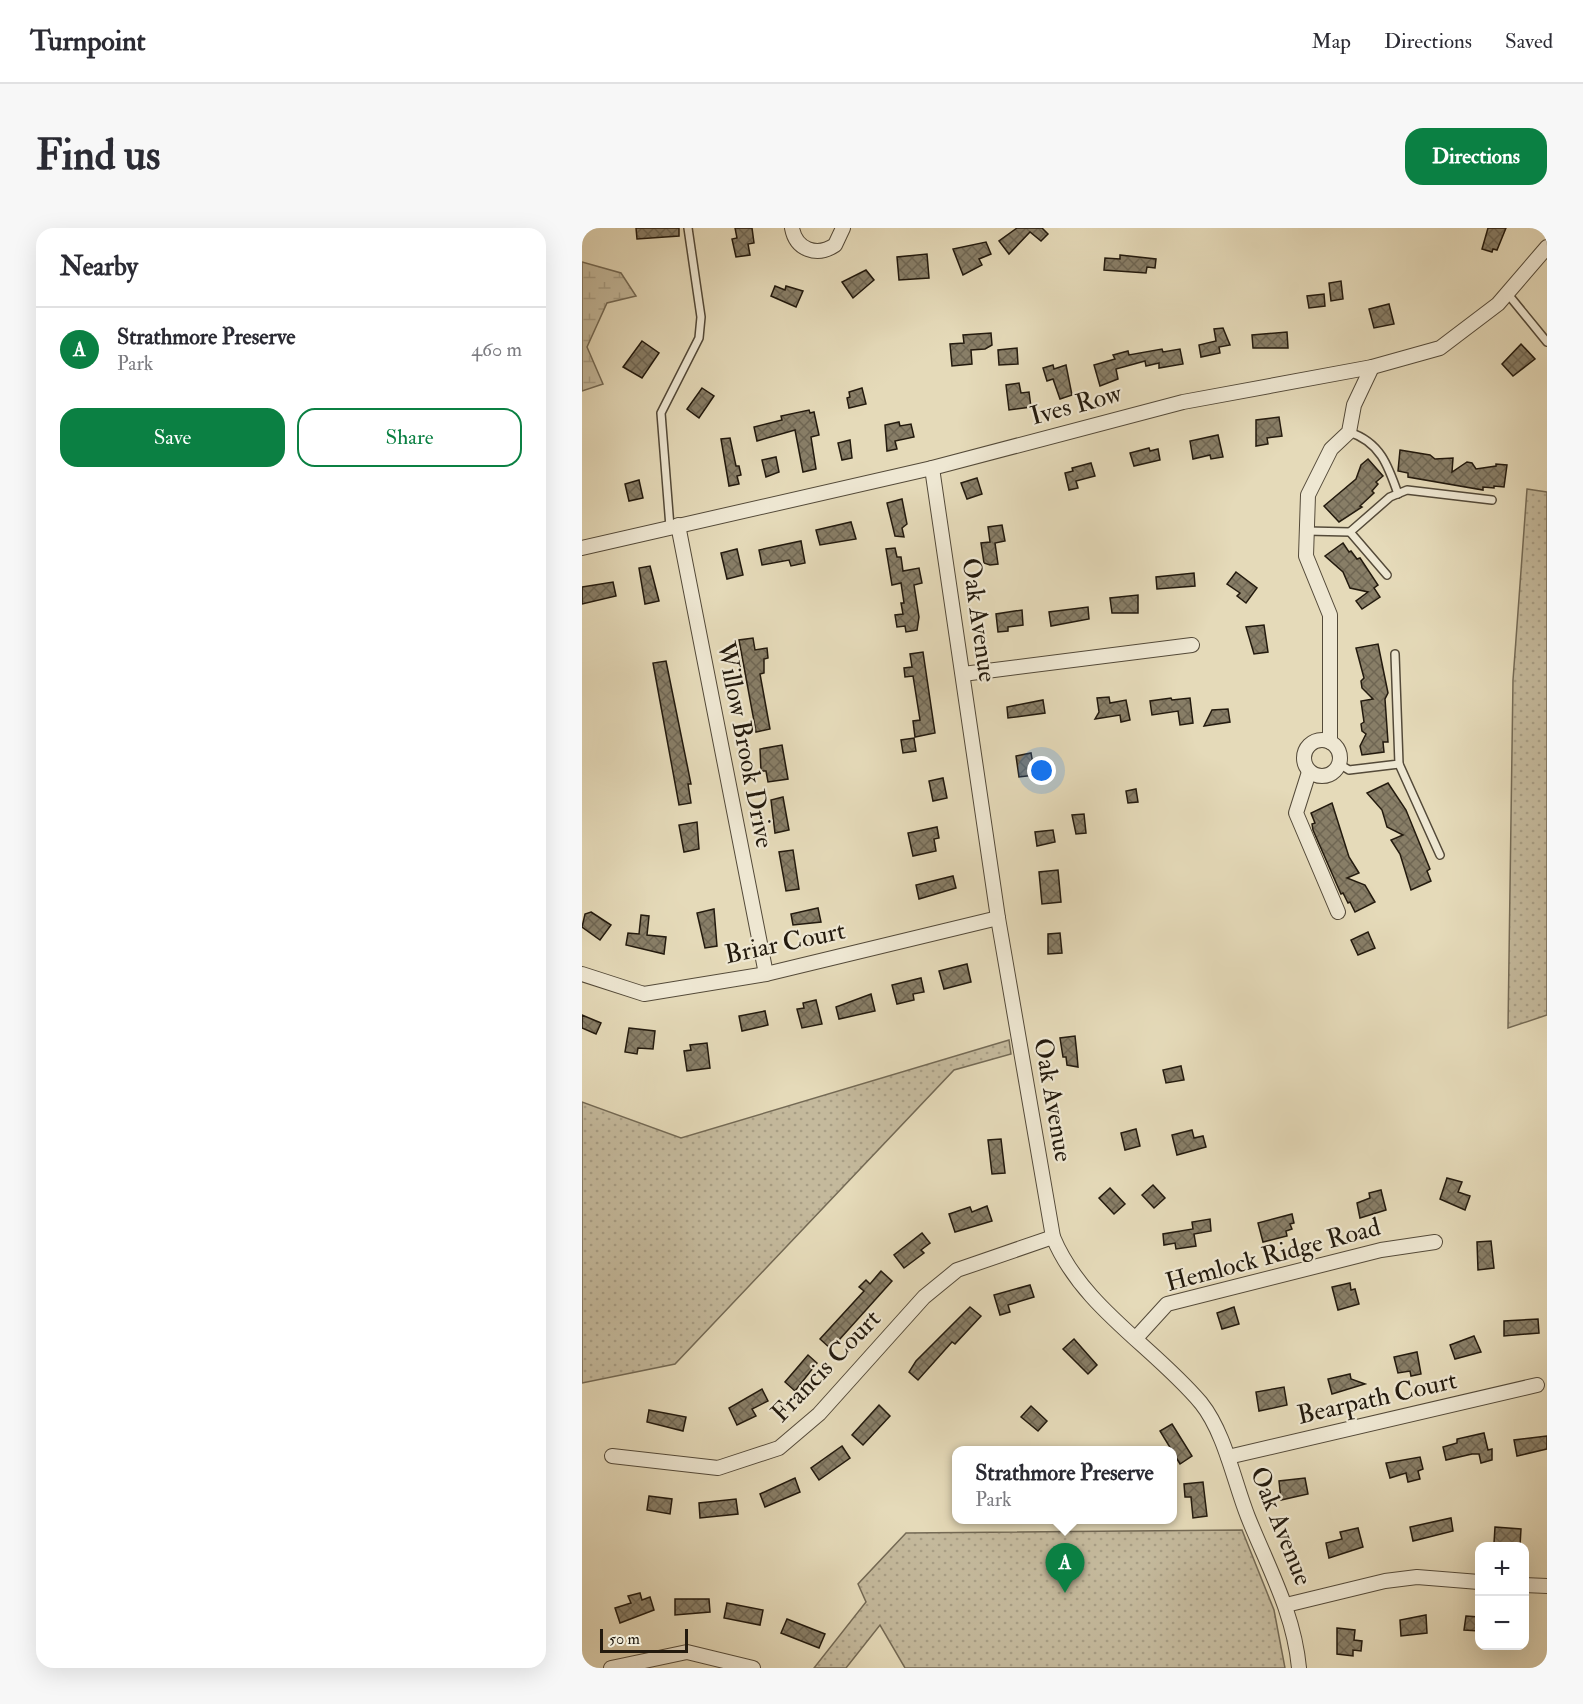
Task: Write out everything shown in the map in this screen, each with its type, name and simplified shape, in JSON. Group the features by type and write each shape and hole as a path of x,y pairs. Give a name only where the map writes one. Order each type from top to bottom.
{"street":[{"path":"792,228 798,242 804,248 820,252 835,245 843,228"},
{"name":"Ives Row","path":"582,548 932,468 1182,402 1372,367 1440,348 1497,304 1547,247"},
{"path":"1330,742 1330,615 1306,556 1308,495 1331,449 1349,432 1354,405 1372,367"},
{"name":"Oak Avenue","path":"932,468 998,918 1053,1237 1063,1260 1095,1302 1136,1338 1202,1405 1228,1457 1247,1515 1286,1605 1299,1668"},
{"name":"Willow Brook Drive","path":"674,526 766,974"},
{"path":"963,674 1192,645"},
{"path":"1309,772 1326,776 1339,764 1338,749 1330,742 1313,742 1305,750 1304,762 1309,772 1296,813 1338,912"},
{"name":"Briar Court","path":"582,974 644,994 766,974 998,918"},
{"name":"Francis Court","path":"612,1456 718,1468 779,1448 819,1414 924,1297 957,1270 1053,1237"},
{"name":"Hemlock Ridge Road","path":"1136,1338 1167,1304 1380,1250 1435,1242"},
{"name":"Bearpath Court","path":"1228,1457 1537,1385"},
{"path":"1286,1605 1385,1581 1417,1577 1475,1582"},
{"path":"1529,1585 1547,1587"},
{"path":"613,1668 687,1652 753,1668"}],"lane":[{"path":"674,526 661,413 699,338 701,317 688,228"},
{"path":"1507,293 1547,342"},
{"path":"1349,432 1366,437 1388,463 1398,494"},
{"path":"1307,531 1350,532 1390,497 1407,490 1492,500"},
{"path":"1350,532 1387,574"},
{"path":"1395,654 1399,764 1440,855"},
{"path":"1339,764 1349,770 1399,764"}],"green space":[{"path":"582,262 621,273 636,296 607,303 587,347 603,384 582,391"},
{"path":"1527,489 1547,492 1547,1015 1508,1028 1513,680"},
{"path":"1009,1040 1011,1054 954,1070 675,1364 582,1383 582,1102 681,1138"},
{"path":"1242,1530 1274,1610 1285,1668 905,1668 880,1625 846,1668 814,1668 866,1602 858,1584 906,1533"}],"building":[{"path":"636,228 679,228 679,236 637,239"},
{"path":"735,228 752,228 754,243 748,244 750,255 736,257 732,239 737,238"},
{"path":"1017,228 1042,228 1048,234 1041,241 1030,232 1009,254 999,241"},
{"path":"1488,228 1506,228 1497,250 1493,249 1492,252 1482,249"},
{"path":"986,242 991,254 979,259 982,265 963,275 953,249"},
{"path":"927,254 929,278 899,280 897,257"},
{"path":"1120,255 1156,259 1155,268 1147,267 1146,273 1104,270 1105,258 1120,259"},
{"path":"866,270 874,280 853,298 842,282"},
{"path":"1341,281 1343,299 1331,301 1329,283"},
{"path":"775,286 785,290 786,286 803,291 796,307 771,296"},
{"path":"1324,294 1325,306 1309,308 1307,296"},
{"path":"1389,304 1394,324 1374,328 1369,309"},
{"path":"1223,328 1230,345 1219,347 1220,353 1201,357 1199,345 1216,341 1214,329"},
{"path":"1287,332 1288,348 1253,348 1252,335"},
{"path":"991,333 992,345 985,349 971,350 972,364 952,366 950,344 964,343 963,335"},
{"path":"642,341 659,353 642,378 623,367"},
{"path":"1521,344 1535,359 1513,376 1502,364"},
{"path":"1017,348 1018,364 999,365 998,350"},
{"path":"1162,349 1163,352 1180,349 1183,364 1159,368 1159,363 1146,366 1145,361 1116,369 1118,379 1100,386 1094,365 1115,359 1113,355 1128,351 1129,355"},
{"path":"1053,365 1054,369 1066,365 1072,395 1060,399 1053,379 1047,381 1043,368"},
{"path":"1019,383 1021,393 1029,392 1031,407 1009,410 1006,385"},
{"path":"702,388 714,396 699,418 687,409"},
{"path":"862,388 866,404 849,408 847,398 850,397 849,392"},
{"path":"809,410 810,413 814,412 819,435 811,437 816,469 803,472 795,430 757,441 754,427 782,420 781,416"},
{"path":"1279,417 1282,436 1267,438 1268,444 1256,446 1256,420"},
{"path":"899,422 900,426 911,424 914,437 895,441 897,449 887,451 885,425"},
{"path":"1218,435 1223,457 1211,459 1210,455 1193,459 1190,441"},
{"path":"730,438 736,466 739,466 741,475 737,476 739,484 729,486 721,439"},
{"path":"850,440 852,458 842,460 838,443"},
{"path":"1149,448 1150,451 1158,449 1160,460 1134,466 1130,453"},
{"path":"1400,450 1430,455 1435,459 1453,458 1452,472 1467,462 1472,463 1476,469 1496,466 1496,464 1507,465 1504,487 1483,487 1483,490 1408,477 1408,473 1398,471"},
{"path":"776,457 779,472 766,477 762,460"},
{"path":"1368,459 1383,476 1376,482 1378,484 1372,491 1374,493 1360,506 1362,507 1339,522 1324,506 1356,479 1361,465"},
{"path":"1091,463 1095,476 1076,481 1078,488 1069,490 1065,473 1073,471 1072,468"},
{"path":"977,478 982,494 967,499 961,483"},
{"path":"639,480 643,498 629,501 625,484"},
{"path":"902,499 907,524 902,528 904,537 895,536 887,503"},
{"path":"851,522 856,539 820,545 816,530"},
{"path":"1002,525 1005,541 995,543 998,564 984,563 981,543 990,542 988,527"},
{"path":"801,541 805,563 791,566 789,560 762,565 759,550"},
{"path":"1343,543 1349,552 1351,551 1357,559 1360,558 1378,585 1374,588 1380,597 1362,609 1356,601 1368,592 1350,588 1343,572 1325,556"},
{"path":"895,548 897,557 901,557 903,571 919,568 922,583 914,585 919,617 917,630 906,632 905,626 897,627 895,615 903,614 901,603 904,603 901,583 892,585 886,549"},
{"path":"737,549 743,575 727,579 721,553"},
{"path":"650,566 659,601 645,604 639,568"},
{"path":"1236,572 1257,588 1246,603 1237,596 1240,593 1227,584"},
{"path":"1194,573 1195,586 1157,589 1156,577"},
{"path":"613,582 616,596 582,604 582,587"},
{"path":"1138,595 1138,613 1112,613 1110,598"},
{"path":"1088,607 1089,619 1051,626 1049,612"},
{"path":"1022,610 1023,625 1008,627 1008,631 998,632 996,614"},
{"path":"1264,625 1268,652 1254,654 1246,627"},
{"path":"753,638 755,650 767,648 768,658 764,659 764,673 760,674 770,729 756,732 739,640"},
{"path":"1378,644 1388,693 1385,699 1388,742 1383,742 1384,752 1362,755 1360,746 1366,734 1362,731 1361,724 1364,722 1361,701 1373,699 1362,688 1361,681 1364,678 1356,648"},
{"path":"923,652 935,733 915,737 913,721 920,720 913,676 905,677 904,668 912,667 910,654"},
{"path":"666,661 691,784 688,784 691,803 679,805 653,663"},
{"path":"1109,697 1110,703 1126,700 1130,720 1121,722 1120,715 1095,719 1099,712 1097,698"},
{"path":"1171,698 1172,700 1190,698 1193,723 1180,725 1178,711 1152,715 1150,701"},
{"path":"1043,700 1045,713 1008,718 1007,707"},
{"path":"1228,709 1230,722 1204,726 1212,710"},
{"path":"914,738 916,751 903,753 901,740"},
{"path":"782,745 788,779 768,782 766,771 761,771 760,749"},
{"path":"1031,753 1035,775 1019,777 1016,756"},
{"path":"943,778 947,798 933,801 929,781"},
{"path":"1388,783 1406,810 1430,869 1427,871 1431,881 1411,890 1400,854 1391,840 1403,835 1387,827 1382,810 1367,793"},
{"path":"1136,789 1138,802 1128,803 1126,791"},
{"path":"783,797 789,830 775,833 771,800"},
{"path":"1332,803 1349,857 1359,873 1347,878 1365,885 1375,902 1355,912 1343,893 1341,894 1313,830 1312,824 1315,823 1311,813"},
{"path":"1084,814 1086,833 1076,834 1072,815"},
{"path":"697,822 699,849 684,852 679,825"},
{"path":"937,827 939,838 934,839 936,851 913,856 908,833"},
{"path":"1053,830 1055,842 1037,846 1035,832"},
{"path":"793,850 799,889 786,891 779,852"},
{"path":"1058,870 1061,902 1042,904 1039,872"},
{"path":"953,876 956,888 919,899 916,885"},
{"path":"818,908 821,922 793,925 791,914"},
{"path":"714,909 717,946 705,948 697,913"},
{"path":"591,912 611,925 600,940 582,927 585,914"},
{"path":"641,915 649,916 647,935 666,937 664,954 626,945 628,933 639,934"},
{"path":"1368,932 1375,948 1358,955 1351,940"},
{"path":"1060,933 1062,953 1048,954 1048,934"},
{"path":"967,964 971,982 944,989 939,971"},
{"path":"921,978 924,992 913,994 914,1000 897,1004 892,985"},
{"path":"871,994 875,1011 839,1019 836,1007"},
{"path":"816,1000 822,1024 802,1028 797,1009 804,1008 803,1003"},
{"path":"765,1011 768,1025 742,1031 739,1016"},
{"path":"582,1015 601,1023 596,1034 582,1028"},
{"path":"629,1028 655,1031 653,1049 638,1048 637,1054 625,1052"},
{"path":"1075,1036 1078,1067 1067,1065 1066,1057 1063,1057 1060,1038"},
{"path":"707,1043 710,1068 687,1071 684,1051 691,1050 690,1045"},
{"path":"1181,1066 1184,1080 1166,1083 1163,1070"},
{"path":"1136,1129 1140,1146 1125,1150 1121,1133"},
{"path":"1192,1130 1194,1138 1203,1136 1206,1147 1177,1155 1172,1135"},
{"path":"1001,1139 1005,1173 992,1174 988,1140"},
{"path":"1447,1178 1462,1182 1458,1192 1470,1196 1465,1210 1440,1199"},
{"path":"1153,1185 1165,1198 1154,1208 1142,1195"},
{"path":"1110,1188 1125,1204 1114,1214 1099,1198"},
{"path":"1381,1190 1386,1210 1360,1218 1357,1203 1370,1198 1369,1193"},
{"path":"987,1206 992,1221 955,1232 949,1214 970,1207 972,1212"},
{"path":"1292,1214 1294,1223 1290,1224 1292,1229 1286,1231 1287,1236 1263,1242 1258,1223"},
{"path":"1210,1219 1211,1231 1194,1234 1196,1246 1176,1249 1175,1243 1164,1245 1163,1234 1193,1229 1192,1222"},
{"path":"922,1233 930,1243 921,1250 924,1253 904,1268 894,1255"},
{"path":"1491,1241 1494,1268 1478,1270 1477,1242"},
{"path":"881,1271 892,1281 831,1349 820,1339 864,1291 859,1287 866,1280 870,1284"},
{"path":"1350,1283 1351,1290 1355,1289 1359,1304 1338,1310 1332,1287"},
{"path":"1030,1285 1034,1297 1008,1305 1010,1312 1000,1315 994,1295"},
{"path":"970,1307 981,1316 955,1344 952,1342 918,1380 909,1372 916,1361"},
{"path":"1234,1307 1239,1324 1222,1329 1217,1313"},
{"path":"1538,1319 1539,1333 1504,1336 1504,1321"},
{"path":"1474,1336 1481,1352 1455,1359 1450,1345"},
{"path":"1074,1339 1097,1365 1088,1374 1063,1349"},
{"path":"1417,1352 1421,1374 1411,1376 1410,1371 1398,1373 1394,1357"},
{"path":"808,1355 817,1363 795,1391 785,1382"},
{"path":"1350,1374 1351,1379 1365,1384 1332,1394 1328,1379"},
{"path":"1284,1387 1287,1405 1259,1411 1256,1392"},
{"path":"762,1389 768,1401 752,1409 756,1416 737,1425 729,1408"},
{"path":"879,1405 890,1416 863,1445 852,1435"},
{"path":"1031,1406 1047,1421 1038,1431 1021,1417"},
{"path":"649,1410 686,1417 683,1431 647,1422"},
{"path":"1172,1424 1192,1456 1180,1464 1177,1459 1177,1446 1169,1446 1160,1431"},
{"path":"1484,1433 1488,1450 1492,1449 1492,1460 1481,1463 1479,1454 1472,1454 1446,1460 1443,1447 1457,1443 1457,1439"},
{"path":"1547,1436 1547,1449 1517,1456 1514,1440"},
{"path":"842,1446 850,1458 819,1480 811,1468"},
{"path":"1420,1457 1423,1469 1418,1471 1420,1479 1408,1482 1406,1473 1390,1478 1386,1463"},
{"path":"795,1478 800,1492 765,1507 760,1494"},
{"path":"1305,1478 1308,1494 1281,1500 1279,1481"},
{"path":"1203,1482 1207,1516 1193,1518 1191,1497 1185,1497 1184,1484"},
{"path":"649,1496 672,1499 670,1514 647,1510"},
{"path":"736,1499 738,1514 700,1518 699,1503"},
{"path":"1451,1518 1453,1531 1413,1541 1410,1527"},
{"path":"1495,1527 1521,1529 1520,1542 1494,1542"},
{"path":"1358,1528 1363,1547 1329,1558 1326,1543 1342,1539 1340,1532"},
{"path":"640,1593 642,1600 650,1597 654,1610 620,1623 615,1608 631,1603 628,1596"},
{"path":"675,1599 709,1599 710,1612 675,1615"},
{"path":"727,1603 763,1610 760,1625 724,1618"},
{"path":"1426,1615 1427,1633 1401,1636 1400,1620"},
{"path":"1466,1616 1475,1617 1475,1631 1464,1630"},
{"path":"787,1619 825,1634 819,1648 781,1633"},
{"path":"1337,1628 1355,1630 1354,1640 1362,1641 1361,1651 1353,1650 1353,1656 1337,1654"}],"place":[{"name":"Strathmore Preserve","path":"1065,1593"}]}
